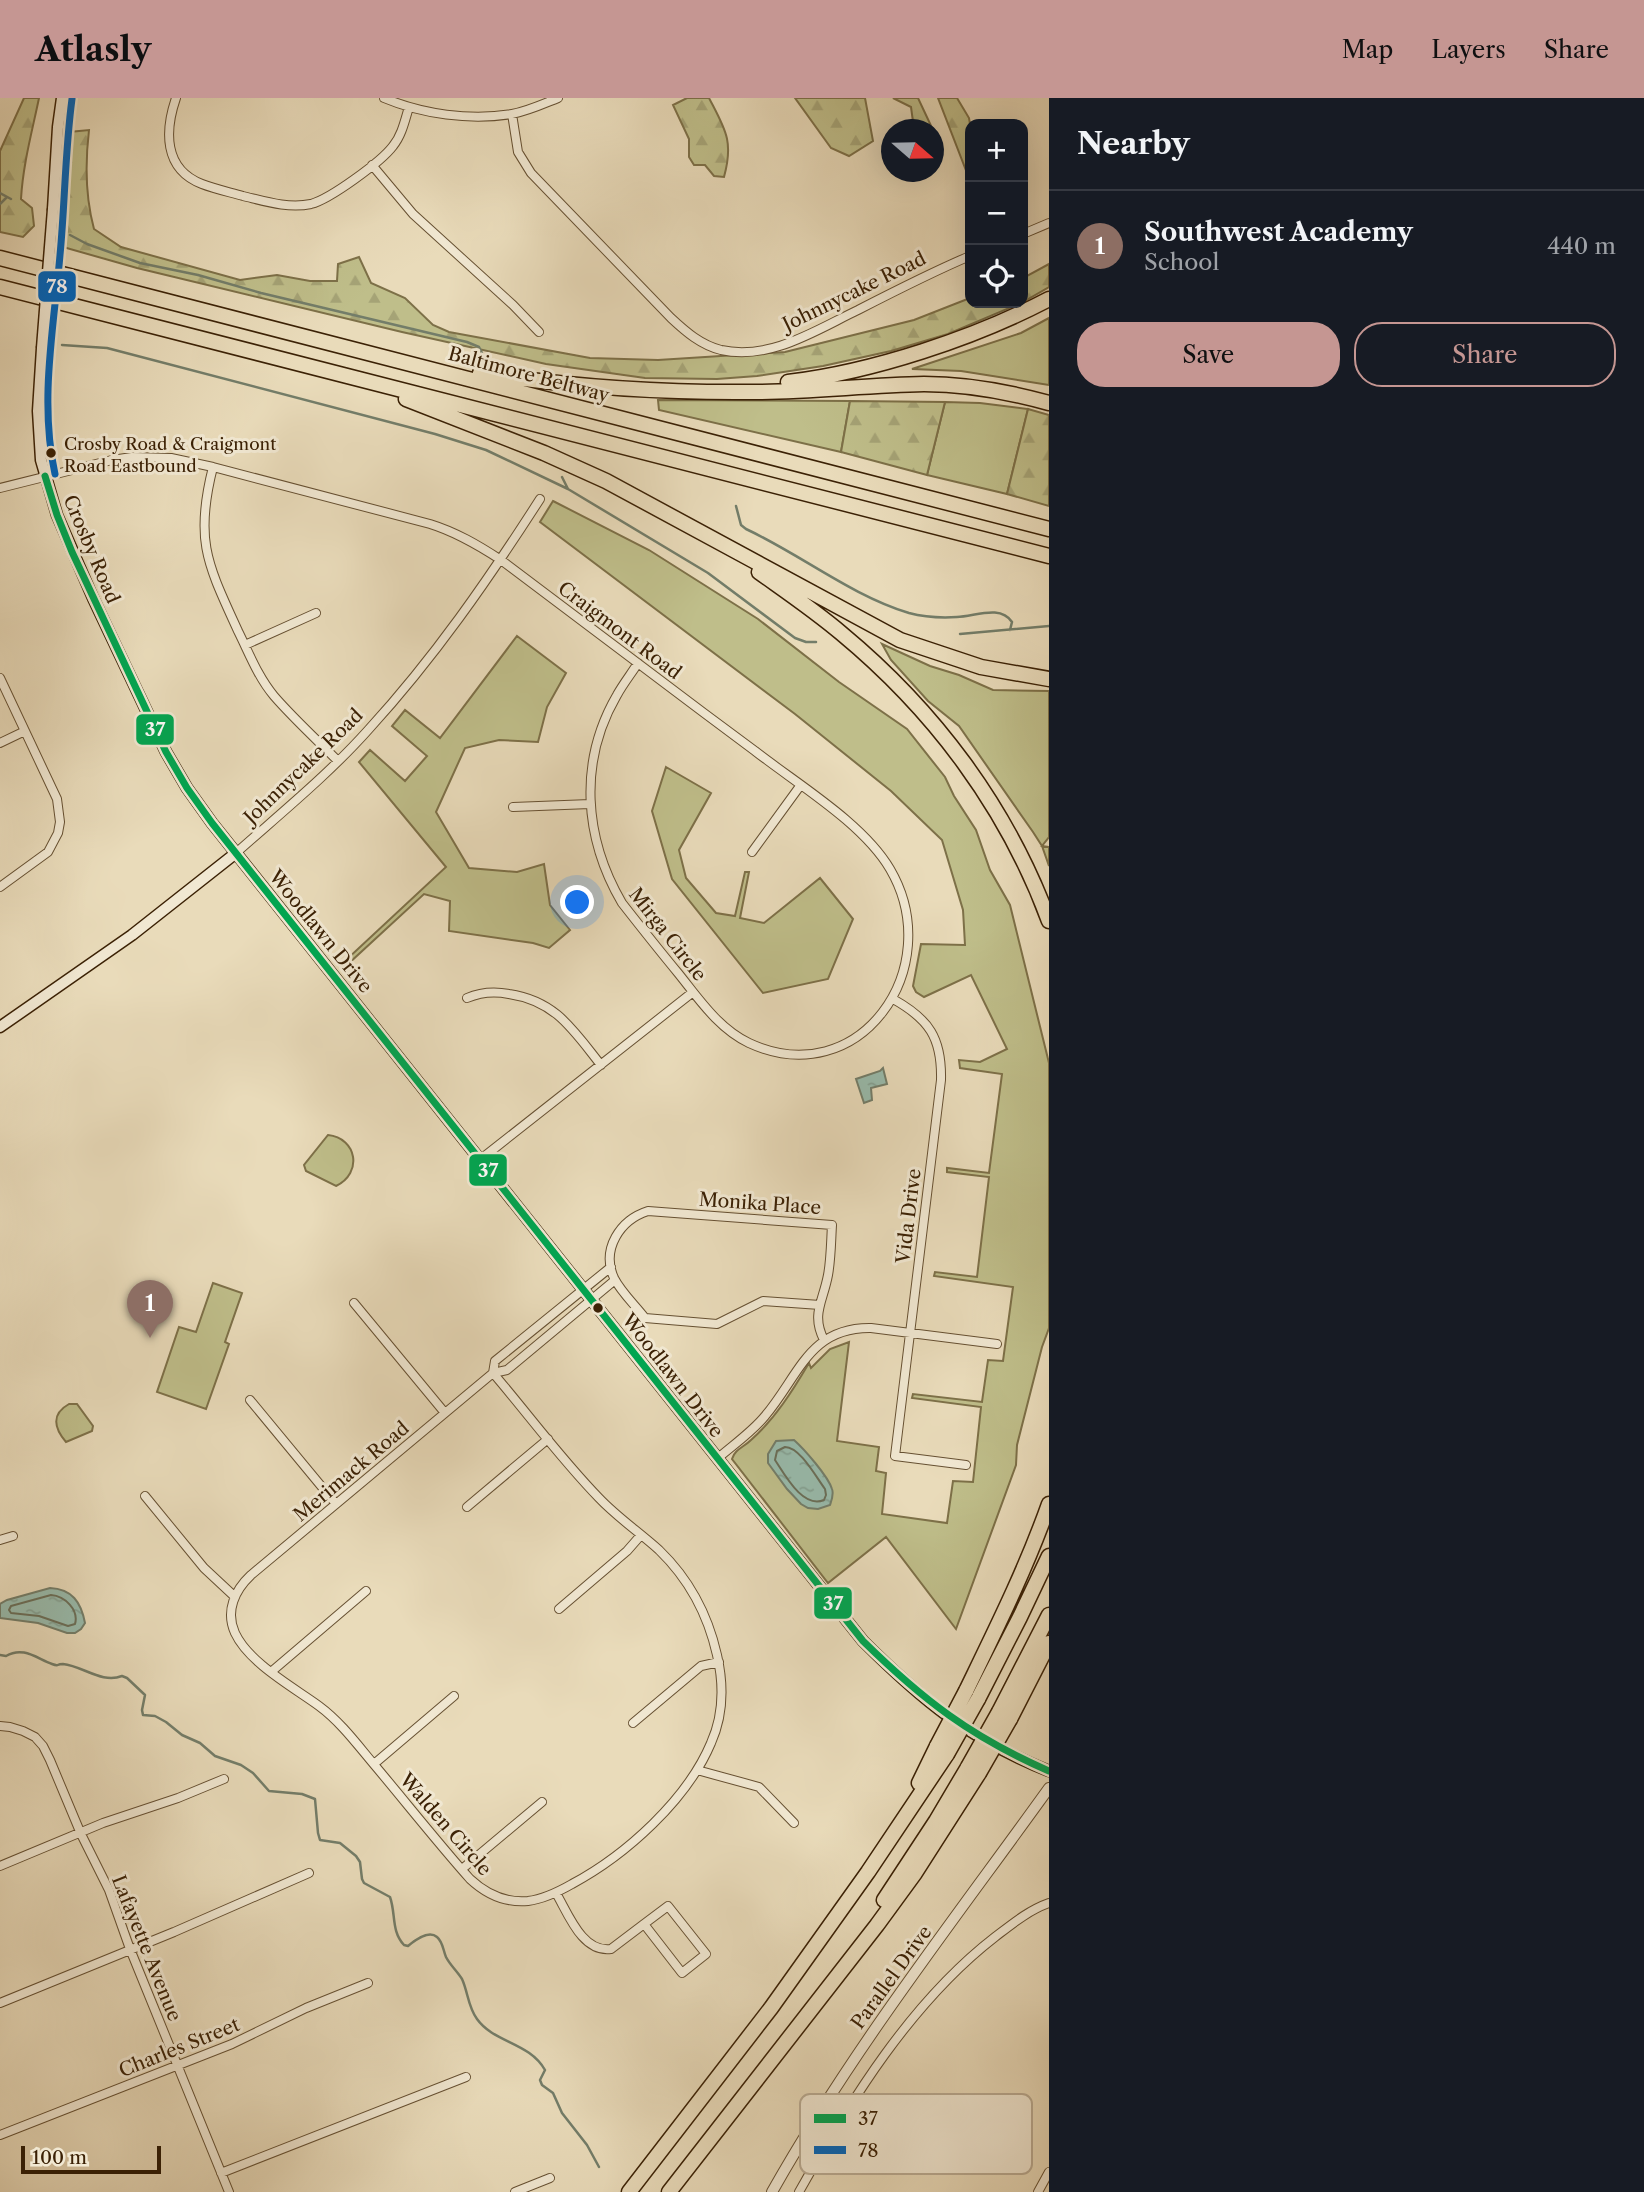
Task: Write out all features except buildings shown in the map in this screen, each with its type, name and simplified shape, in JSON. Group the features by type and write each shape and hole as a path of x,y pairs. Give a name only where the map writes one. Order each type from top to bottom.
{"highway":[{"name":"Baltimore Beltway","path":"0,258 1049,529"},
{"path":"0,287 1049,556"},
{"path":"706,391 804,380 925,350 1020,314 1049,299"},
{"path":"403,361 595,388 756,392 926,384 1005,393 1049,403"},
{"path":"333,372 449,415 606,481 900,640 981,667 1049,679"},
{"path":"704,533 839,631 925,712 973,775 998,815 1019,852 1049,921"},
{"path":"972,1695 1049,1504"},
{"path":"629,2192 771,2008 868,1872 1020,1617 1049,1556"},
{"path":"1004,1716 1049,1615"},
{"path":"669,2192 792,2034 973,1770 1049,1643"}],"main road":[{"name":"Crosby Road","path":"62,98 38,411 41,460 57,515 72,552 166,752 187,788 236,853"},
{"name":"Johnnycake Road","path":"0,1027 132,935 236,853"},
{"name":"Woodlawn Drive","path":"236,853 863,1641 896,1675 958,1725 1019,1759 1049,1771"}],"street":[{"path":"176,98 167,139 183,172 200,184 271,203 299,205 312,204 324,198 372,165 394,145 409,107"},
{"path":"384,98 409,107 456,115 483,116 512,114 558,98"},
{"name":"Johnnycake Road","path":"512,114 518,152 531,173 671,318 696,340 709,346 722,350 749,351 785,344 965,258"},
{"path":"372,165 408,209 539,332"},
{"path":"1028,232 1049,223"},
{"name":"Craigmont Road","path":"0,488 112,460 132,457 171,458 430,524 467,539 501,560 866,837 890,869 906,909 909,931 909,950 892,999 872,1024 859,1035 828,1049 799,1054 768,1050 751,1044"},
{"path":"214,467 204,510 205,545 214,576 259,675 274,696 338,761"},
{"name":"Johnnycake Road","path":"236,853 368,731 436,650 501,560 540,499"},
{"path":"245,645 316,613"},
{"name":"Mirga Circle","path":"638,663 617,695 600,733 590,779 590,804 596,842 611,884 622,903 724,1028 751,1044"},
{"path":"0,678 57,799 60,822 58,833 48,852 0,887"},
{"path":"0,743 24,731"},
{"path":"751,852 800,786"},
{"path":"513,807 590,804"},
{"path":"467,998 488,992 501,992 543,1003 565,1021 601,1065"},
{"path":"481,1160 693,992"},
{"name":"Vida Drive","path":"892,999 908,1007 927,1024 934,1035 941,1063 895,1456 966,1465"},
{"name":"Monika Place","path":"613,1274 611,1246 617,1234 630,1219 648,1211 832,1225 828,1275 817,1323 824,1340"},
{"path":"613,1274 645,1318 717,1324 763,1301 820,1305"},
{"name":"Merimack Road","path":"493,1373 495,1361 583,1290 613,1274"},
{"name":"Merimack Road","path":"234,1597 251,1575 493,1373 507,1370 591,1300 613,1274"},
{"path":"354,1303 445,1413"},
{"path":"717,1459 757,1425 810,1352 835,1334 856,1328 997,1344"},
{"name":"Walden Circle","path":"234,1597 232,1612 236,1634 249,1651 271,1672 332,1717 480,1888 503,1899 527,1901 556,1893 599,1869 627,1848 652,1824 697,1770 710,1745 720,1716 722,1691 719,1662 706,1620 691,1588 667,1559 598,1497 493,1373"},
{"path":"250,1399 336,1504"},
{"path":"467,1507 548,1438"},
{"path":"145,1496 204,1568 234,1597"},
{"path":"559,1609 627,1551 641,1535"},
{"path":"0,1540 13,1536"},
{"path":"271,1672 366,1591"},
{"path":"633,1723 701,1666 719,1662"},
{"path":"374,1764 454,1696"},
{"name":"Lafayette Avenue","path":"0,1726 23,1731 35,1737 43,1746 109,1890 130,1949 229,2192"},
{"path":"697,1770 759,1787 794,1824"},
{"path":"0,1866 103,1823 178,1798 224,1779"},
{"name":"Parallel Drive","path":"831,2094 1049,1788"},
{"path":"461,1869 542,1801"},
{"path":"0,2003 309,1874"},
{"path":"556,1893 583,1938 596,1947 611,1948 643,1924 668,1906 706,1954 682,1973 643,1924"},
{"path":"860,2094 922,2008 983,1946 1014,1922 1049,1903"},
{"name":"Charles Street","path":"0,2135 232,2044 306,2008 368,1983"},
{"path":"221,2173 466,2077"},
{"name":"Parallel Drive","path":"772,2192 800,2145"},
{"path":"1038,2192 1049,2172"},
{"path":"799,2192 809,2174"},
{"path":"515,2192 550,2178"}],"green space":[{"path":"24,98 39,98 21,199 32,208 34,226 23,237 0,232 0,151"},
{"path":"687,98 709,98 720,118 728,144 724,177 714,176 705,165 694,165 689,157 689,139 673,105"},
{"path":"795,98 865,98 873,141 849,156 831,148"},
{"path":"893,98 918,98 928,119 913,119 911,107"},
{"path":"938,98 957,98 969,118 965,119 965,168"},
{"path":"89,130 87,180 94,229 121,247 240,280 277,275 310,281 337,281 338,264 359,257 371,283 405,298 433,325 449,332 590,358 658,360 785,352 914,320 965,300 965,308 1009,308 948,334 891,351 823,366 757,376 717,379 645,378 546,364 137,268 63,247 69,132"},
{"path":"1049,264 1049,287 1028,299 1028,275"},
{"path":"1049,318 1049,385 961,371 912,369 1021,333"},
{"path":"658,400 850,401 841,452 659,410"},
{"path":"850,401 945,402 927,475 841,452"},
{"path":"945,402 1028,409 1007,494 927,475"},
{"path":"1028,409 1049,415 1049,506 1007,494"},
{"path":"553,501 649,550 758,619 839,682 907,729 945,777 976,830 990,870 1010,905 1049,1063 1049,1328 1017,1445 1016,1465 956,1629 886,1537 828,1583 732,1459 737,1450 760,1432 776,1414 809,1363 811,1368 830,1349 849,1342 837,1441 879,1447 876,1471 886,1473 882,1514 947,1523 953,1481 973,1482 981,1407 912,1398 913,1394 982,1402 988,1360 1003,1361 1013,1287 934,1276 935,1272 977,1277 989,1177 947,1172 947,1168 989,1173 1002,1074 960,1068 959,1060 980,1062 1007,1049 971,975 924,997 916,992 913,986 921,944 965,945 963,910 942,840 891,791 795,714 540,522"},
{"path":"517,636 566,673 547,707 538,742 499,740 465,748 436,812 469,868 517,872 544,864 550,905 570,930 549,948 533,943 449,931 450,901 424,894 348,964 345,961 446,867 359,762 370,750 405,781 427,756 392,726 405,710 440,738"},
{"path":"882,644 993,690 1049,691 1049,837 1042,846 959,726 928,701 891,660"},
{"path":"666,767 711,793 679,850 686,878 716,913 735,916 745,872 749,872 740,918 764,923 820,878 853,919 828,979 763,993 672,879 652,811"},
{"path":"1042,846 1049,847 1049,866"},
{"path":"328,1135 345,1142 353,1157 350,1173 336,1186 306,1171 304,1165"},
{"path":"213,1283 242,1293 225,1342 229,1344 206,1409 157,1392 179,1327 196,1332"},
{"path":"69,1404 77,1404 93,1426 92,1431 66,1442 56,1422 59,1412"}],"water":[{"path":"883,1068 887,1084 871,1088 872,1100 864,1103 856,1079"},
{"path":"794,1440 830,1484 833,1493 830,1505 818,1509 801,1504 768,1463 768,1454 776,1441"},
{"path":"50,1588 70,1594 78,1603 85,1623 75,1633 38,1623 0,1618 0,1604"}],"waterway":[{"path":"0,193 11,199"},
{"path":"0,204 7,197"},
{"path":"70,235 140,263 467,342 479,347 482,353"},
{"path":"62,345 107,348 435,434 486,450 568,489"},
{"path":"562,477 568,489 708,573 795,638 816,642"},
{"path":"736,506 741,525 746,529 888,606 927,616 1001,614 1012,622 1010,630"},
{"path":"960,634 1049,626"},
{"path":"0,1655 24,1653 54,1665 70,1665 107,1678 127,1678 145,1695 143,1715 155,1716 182,1735 200,1743 215,1756 241,1765 253,1773 269,1791 302,1794 315,1799 320,1840 340,1843 356,1856 360,1862 364,1883 390,1897 395,1928 404,1945 408,1946 426,1935 434,1935 439,1939 448,1960 462,1979 477,2019 484,2027 538,2061 545,2070 540,2080 542,2085 553,2093 562,2113 587,2145 599,2167"}],"transit line":[{"name":"78","path":"55,474 48,419 49,364 72,99"},
{"name":"37","path":"45,476 72,552 166,752 212,823 863,1641 906,1681 949,1715 995,1745 1049,1771"}],"place":[{"name":"Crosby Road & Craigmont Road Eastbound","path":"51,453"},
{"name":"Southwest Academy","path":"150,1338"}]}
